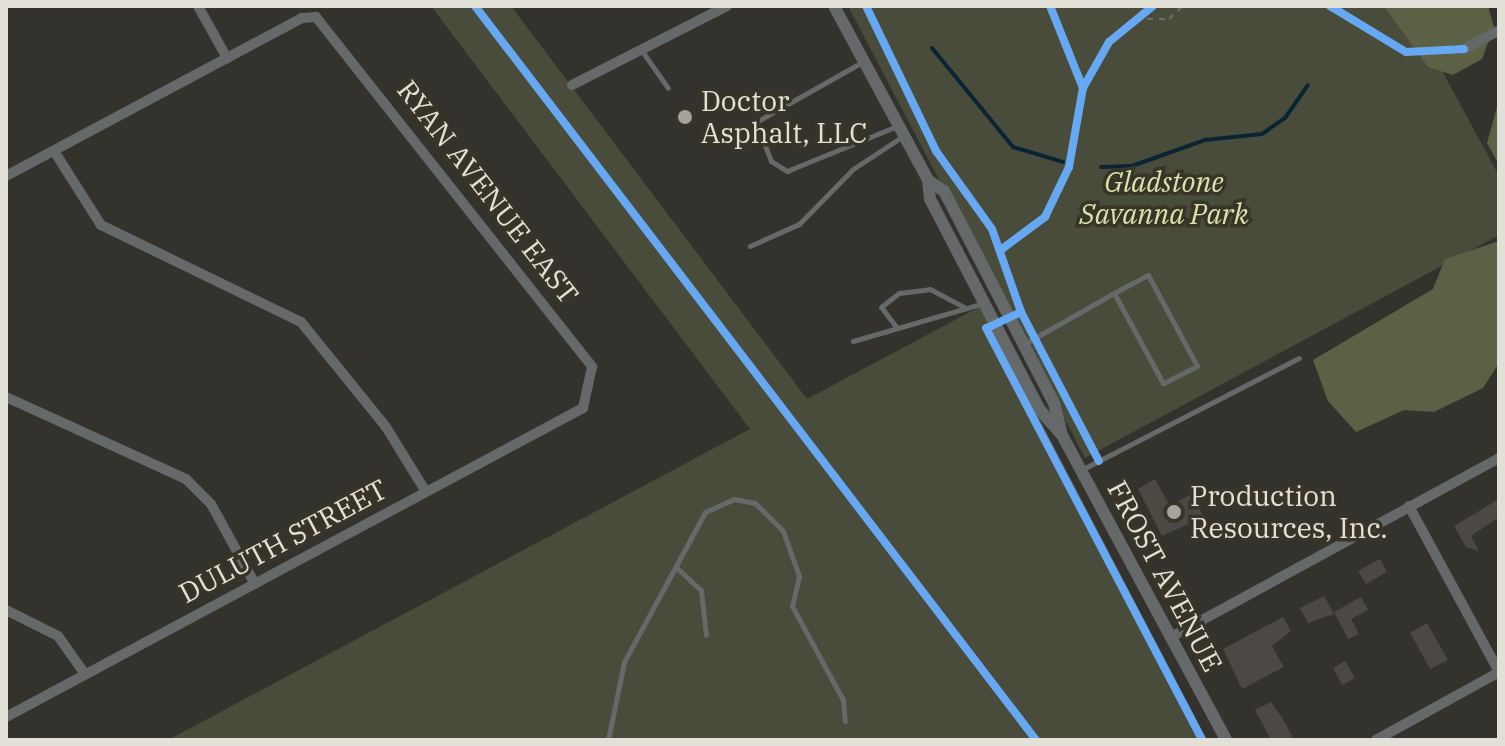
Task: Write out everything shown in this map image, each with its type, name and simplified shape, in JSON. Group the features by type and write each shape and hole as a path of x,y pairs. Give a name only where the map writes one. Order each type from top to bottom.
{"street":[{"path":"6,176 227,58 198,6"},
{"path":"572,85 727,6"},
{"name":"FROST AVENUE","path":"834,6 928,180 930,199 1040,410 1062,435"},
{"name":"RYAN AVENUE EAST","path":"227,58 316,17 592,367 583,408"},
{"path":"1464,49 1499,30"},
{"path":"54,151 101,225 260,297 309,330 386,427 426,492"},
{"name":"FROST AVENUE","path":"928,180 944,191 1023,344 1062,435 1226,740"},
{"path":"6,397 186,479 211,504 255,584"},
{"name":"DULUTH STREET","path":"6,717 583,408"},
{"path":"1171,637 1499,458"},
{"path":"1376,740 1499,672 1409,506"},
{"path":"6,610 58,636 85,674"}],"lane":[{"path":"641,50 668,88"},
{"path":"864,61 756,122 771,161 787,171 901,130"},
{"path":"750,246 799,224 853,169 901,130"},
{"path":"1023,344 1114,293 1148,275 1197,366 1163,383 1114,293"},
{"path":"897,328 881,307 899,293 930,289 965,308"},
{"path":"853,341 985,302"},
{"path":"1080,470 1299,358"},
{"path":"608,740 624,662 713,504 745,500 767,512 796,561 792,606 843,700 845,721"},
{"path":"677,568 701,590 706,635"}],"path":[{"path":"1126,26 1153,6"},
{"path":"1135,19 1169,19 1183,6"}],"green space":[{"path":"431,6 511,6 807,399 981,306 1207,740 168,740 750,429"},
{"name":"Gladstone Savanna Park","path":"848,6 1407,6 1499,176 1499,235 1085,458"},
{"path":"1384,6 1488,6 1494,27 1482,59 1453,75 1428,67"},
{"path":"1499,100 1499,165 1487,143"},
{"path":"1499,241 1499,363 1483,388 1434,412 1404,410 1356,432 1328,401 1313,360 1433,289 1445,259"}],"building":[{"name":"Production Resources, Inc.","path":"1155,479 1170,506 1191,494 1204,517 1162,536 1138,489"},
{"path":"1499,499 1499,517 1471,536 1479,551 1466,547 1454,526"},
{"path":"1380,559 1387,572 1366,584 1358,571"},
{"path":"1324,596 1334,614 1308,623 1300,608"},
{"path":"1361,597 1368,610 1351,619 1359,634 1348,639 1334,612"},
{"path":"1283,617 1291,631 1272,646 1284,667 1242,689 1223,649"},
{"path":"1427,623 1448,660 1430,669 1410,633"},
{"path":"1345,661 1355,678 1342,685 1333,668"},
{"path":"1271,702 1294,740 1271,740 1255,710"}],"waterway":[{"path":"932,48 1013,147 1063,162"},
{"path":"1101,167 1132,166 1205,140 1262,134 1285,118 1308,85"}],"cycle path":[{"path":"475,6 1036,740"},
{"path":"866,6 936,151 992,229 1021,312 1099,461"},
{"path":"1002,249 1045,217 1069,167 1083,88 1050,6"},
{"path":"1083,88 1109,42 1153,6"},
{"path":"1330,6 1406,52 1464,49"},
{"path":"1021,312 986,328 1202,740"}],"place":[{"name":"Doctor Asphalt, LLC","path":"685,117"},
{"name":"Production Resources, Inc.","path":"1174,512"}]}
